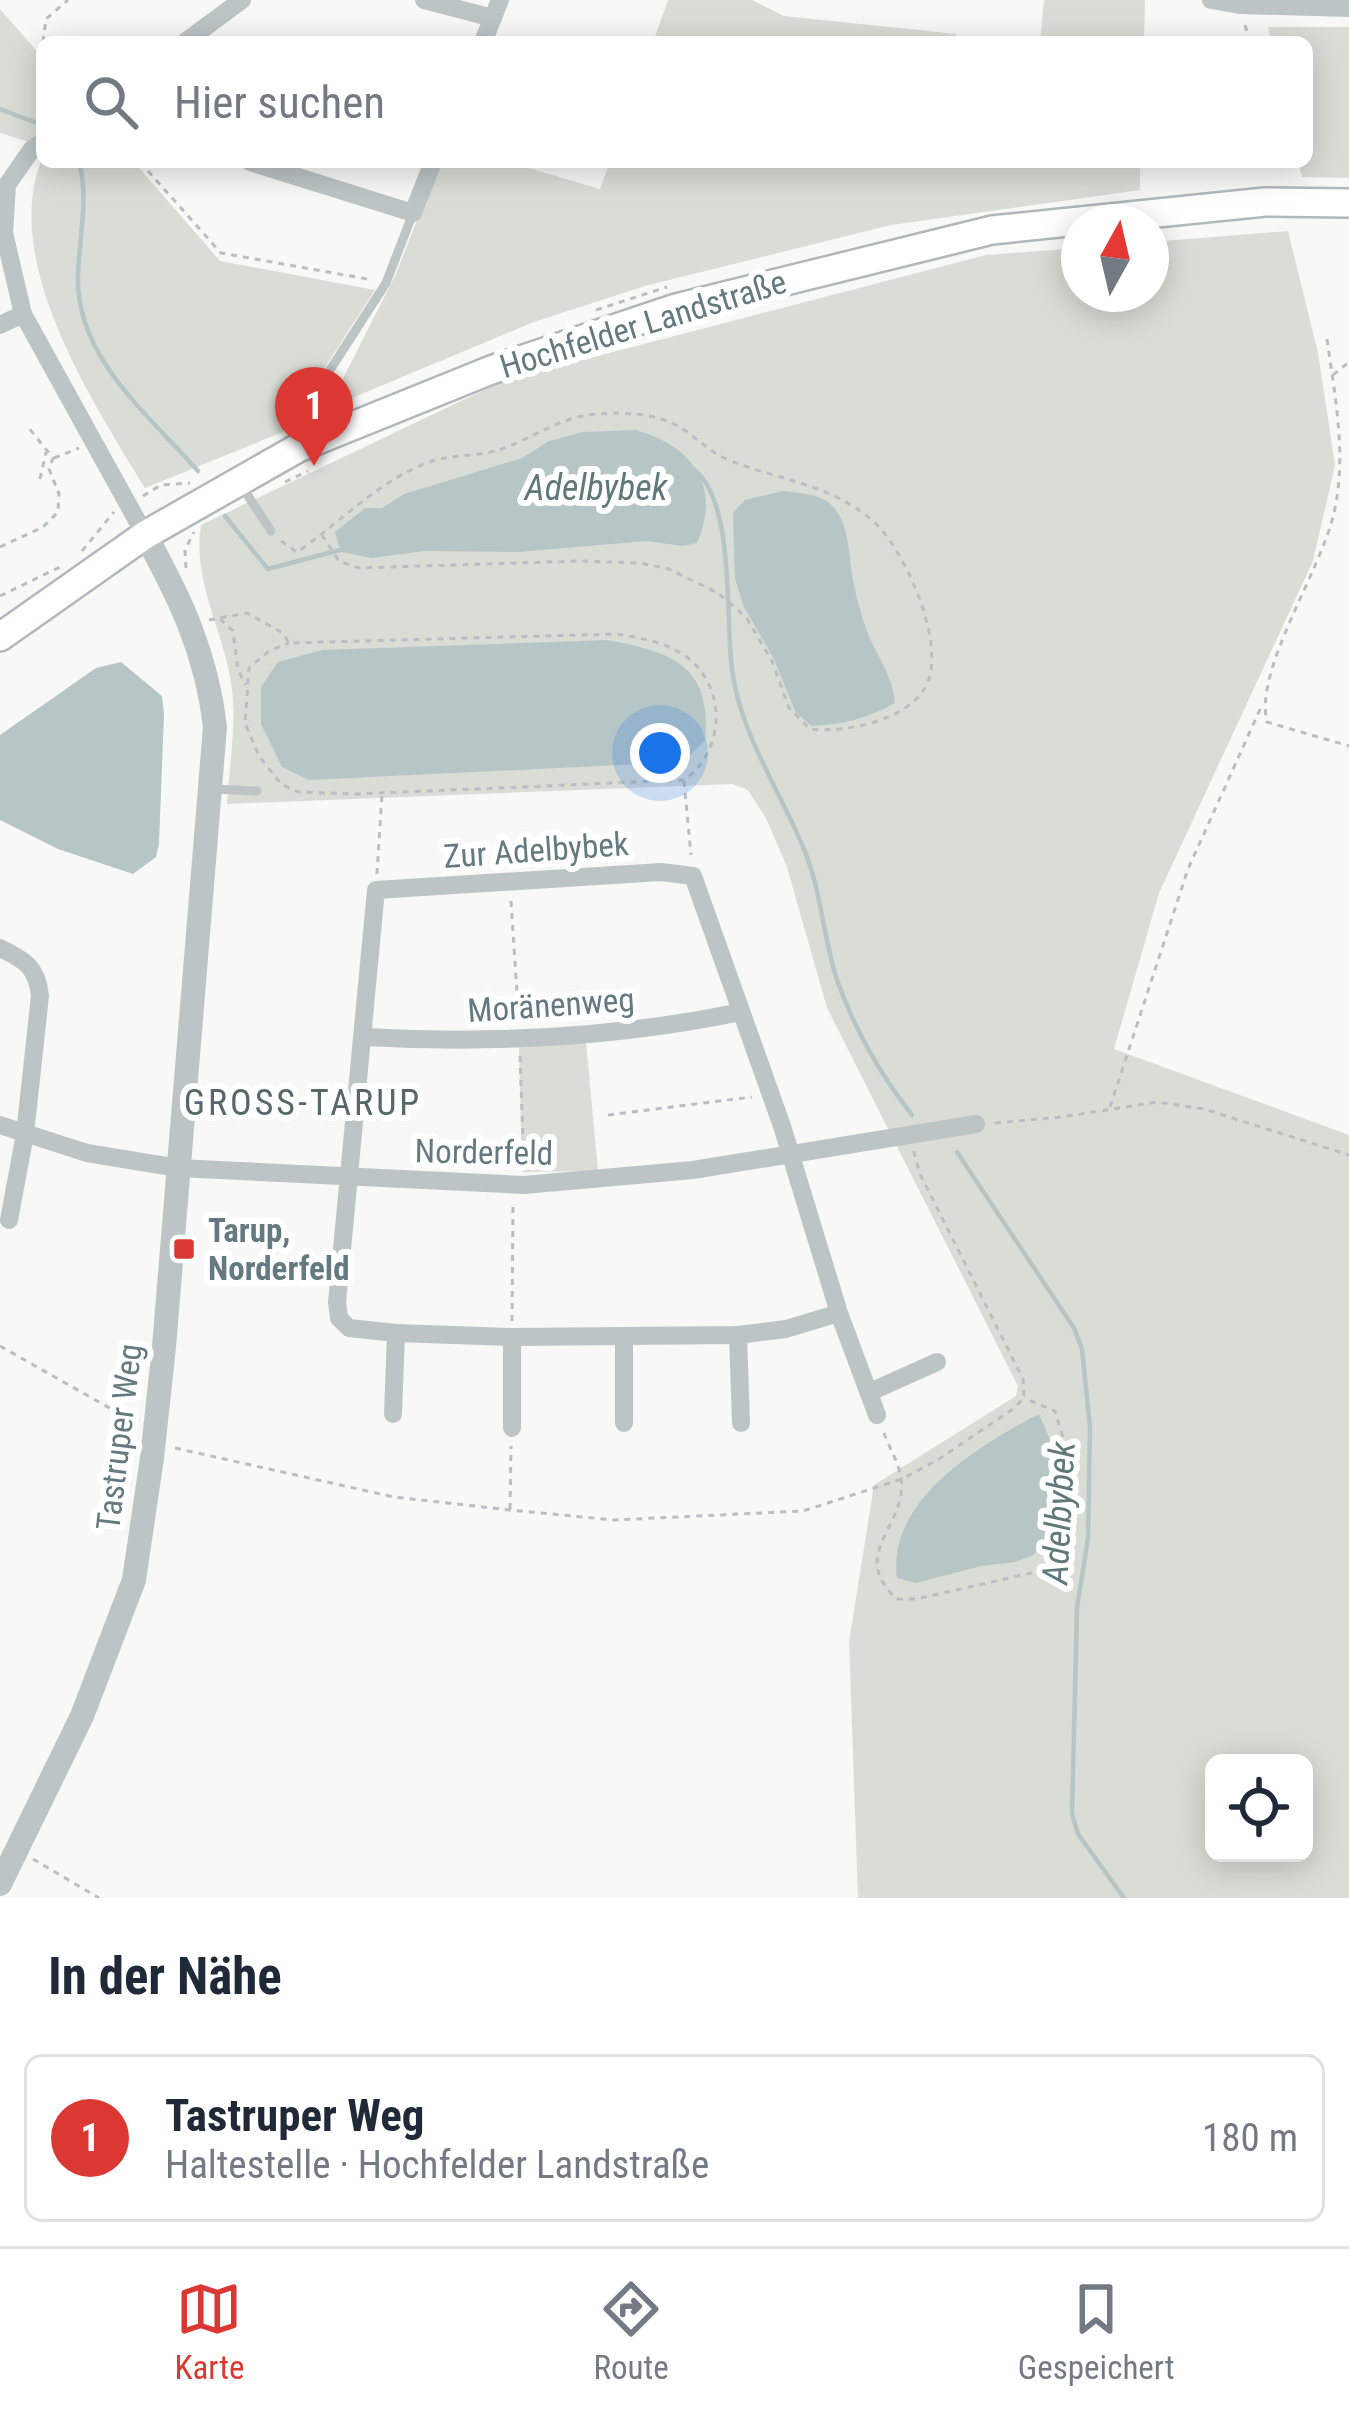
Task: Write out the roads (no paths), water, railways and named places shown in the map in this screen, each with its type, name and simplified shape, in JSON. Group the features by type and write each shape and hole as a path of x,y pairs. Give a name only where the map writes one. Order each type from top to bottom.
{"main road":[{"name":"Hochfelder Landstraße","path":"0,637 146,535 244,490 366,417 676,308 992,230 1265,202 1349,202"}],"street":[{"path":"193,36 242,0"},
{"path":"424,0 496,9"},
{"path":"1211,0 1349,8"},
{"name":"Tastruper Weg","path":"0,1884 82,1716 134,1580 154,1436 214,727 206,668 176,589 22,314 4,233 7,185 36,146"},
{"path":"269,168 412,213 431,168"},
{"path":"0,325 22,314"},
{"name":"Zur Adelbybek","path":"364,1037 376,890 509,881 661,872 693,876 741,1012"},
{"path":"0,948 30,962 40,996 25,1134 9,1220"},
{"path":"741,1012 877,1415"},
{"name":"Moränenweg","path":"364,1037 520,1040 686,1024 741,1012"},
{"path":"364,1037 338,1318 349,1328 512,1337 738,1335 786,1329 839,1313"},
{"name":"Norderfeld","path":"0,1125 87,1153 178,1168 519,1185 608,1180 789,1157 976,1124"},
{"path":"393,1414 396,1333"},
{"path":"738,1335 741,1424"},
{"path":"624,1336 624,1423"},
{"path":"512,1337 512,1428"},
{"path":"870,1392 937,1362"}],"lane":[{"path":"310,401 386,283 412,213"},
{"path":"244,490 271,531"},
{"path":"209,789 256,791"}],"water":[{"name":"Adelbybek","path":"636,430 673,446 697,471 706,503 697,543 647,541 519,552 425,551 372,558 341,552 335,532 365,508 382,508 404,494 522,458 549,441 583,432"},
{"name":"Adelbybek","path":"783,491 823,499 841,519 861,614 894,693 895,703 875,713 811,726 795,711 774,659 744,607 735,579 733,513 745,500"},
{"path":"607,640 669,657 694,679 706,716 705,741 683,762 309,780 282,767 261,724 261,687 278,662 322,650"},
{"path":"121,662 162,696 164,714 159,844 156,857 133,874 58,849 0,820 0,735 96,668"},
{"path":"1039,1414 1051,1442 1044,1543 1032,1556 1015,1562 916,1583 897,1578 898,1550 906,1524 922,1500 966,1459"}],"waterway":[{"name":"Adelbybek","path":"0,109 36,123"},
{"name":"Adelbybek","path":"80,168 78,275 80,305 89,332 118,383 198,471"},
{"name":"Adelbybek","path":"692,468 706,483 722,532 732,669 743,716 809,863 844,998 869,1050 912,1115"},
{"name":"Adelbybek","path":"225,516 268,569 344,549"},
{"name":"Adelbybek","path":"957,1152 1074,1328 1082,1349 1090,1427 1088,1538 1077,1608 1072,1814 1078,1834 1124,1898"}],"place":[{"name":"Tastruper Weg","path":"314,466"},
{"name":"Tarup, Norderfeld","path":"184,1249"}],"district":[{"name":"GROSS-TARUP","path":"303,1103"}]}
